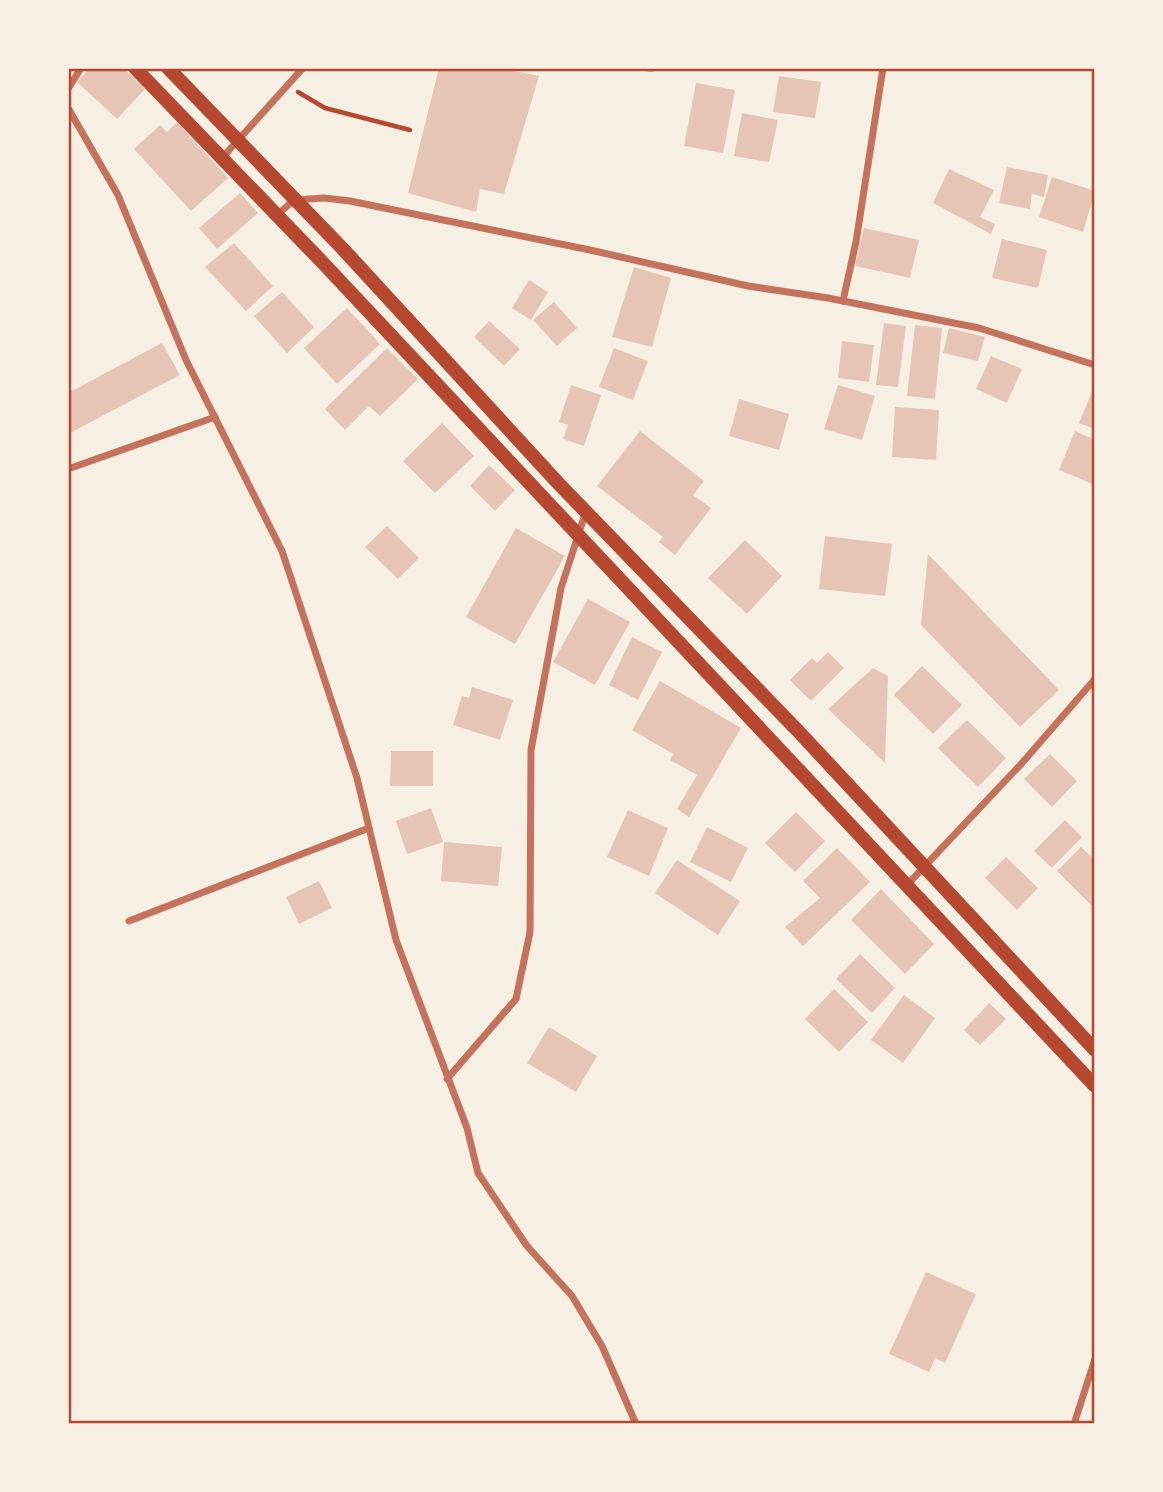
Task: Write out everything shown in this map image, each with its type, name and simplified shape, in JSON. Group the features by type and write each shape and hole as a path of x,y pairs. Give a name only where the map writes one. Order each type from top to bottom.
{"main road":[{"path":"135,68 1095,1086"},
{"path":"168,68 586,511 799,732 1095,1050"}],"street":[{"path":"68,89 81,68"},
{"path":"222,158 303,68"},
{"path":"842,301 856,242 883,68"},
{"path":"68,108 118,195 186,360 282,551 357,778 396,940 467,1128 478,1173 527,1246 572,1296 602,1346 636,1424"},
{"path":"276,216 293,200 324,198 350,201 590,250 748,286 979,328 1095,365"},
{"path":"68,469 215,417"},
{"path":"447,1079 516,999 530,932 531,750 561,588 586,511"},
{"path":"907,886 1094,682"},
{"path":"129,921 369,828"},
{"path":"1074,1424 1095,1359"}],"path":[{"path":"288,86 325,108 410,130"}],"building":[{"path":"90,68 123,68 145,89 117,119 77,82"},
{"path":"439,68 500,68 539,76 504,194 480,189 476,212 408,193"},
{"path":"779,76 821,82 815,118 773,112"},
{"path":"696,83 735,90 723,153 684,146"},
{"path":"742,113 778,120 769,162 734,156"},
{"path":"177,122 228,178 191,211 134,149 160,125 167,132"},
{"path":"1007,167 1048,175 1044,197 1032,194 1030,209 999,203"},
{"path":"949,169 994,190 980,217 995,224 991,234 933,203"},
{"path":"1052,177 1095,191 1083,232 1039,217"},
{"path":"240,193 258,213 217,249 199,228"},
{"path":"864,228 919,240 910,278 855,266"},
{"path":"1002,239 1047,250 1038,288 992,278"},
{"path":"234,243 273,286 246,311 205,267"},
{"path":"634,267 671,278 652,347 612,337"},
{"path":"529,280 548,292 531,320 512,308"},
{"path":"282,292 314,327 287,353 254,316"},
{"path":"554,302 577,328 557,346 533,320"},
{"path":"347,308 380,344 337,384 304,348"},
{"path":"489,321 520,349 504,366 474,337"},
{"path":"884,323 906,326 898,387 876,385"},
{"path":"915,325 942,328 935,399 907,396"},
{"path":"949,328 985,337 978,361 943,353"},
{"path":"842,341 874,345 869,382 838,378"},
{"path":"162,343 180,375 68,434 68,393"},
{"path":"387,348 418,379 380,416 369,406 345,430 325,409"},
{"path":"614,348 648,361 633,400 599,387"},
{"path":"991,356 1022,369 1007,403 976,389"},
{"path":"571,385 601,395 584,446 563,439 568,425 559,422"},
{"path":"838,385 875,396 862,440 824,429"},
{"path":"1092,392 1095,393 1095,429 1079,423"},
{"path":"739,399 789,414 779,450 729,436"},
{"path":"895,407 939,410 936,460 892,457"},
{"path":"442,423 474,456 435,493 403,461"},
{"path":"640,431 704,481 693,495 711,508 675,555 659,542 663,537 597,486"},
{"path":"1075,431 1095,440 1095,485 1059,470"},
{"path":"489,465 515,490 495,511 470,486"},
{"path":"387,526 419,558 398,579 365,547"},
{"path":"516,528 565,556 515,644 466,617"},
{"path":"825,536 892,544 885,596 819,589"},
{"path":"745,540 782,576 747,614 708,578"},
{"path":"928,554 1059,690 1020,727 921,625"},
{"path":"588,599 630,622 595,685 553,662"},
{"path":"632,637 662,652 638,700 609,685"},
{"path":"828,652 844,668 811,701 790,680 812,658 817,663"},
{"path":"922,666 962,705 933,734 894,695"},
{"path":"873,668 888,676 885,763 828,709"},
{"path":"660,681 741,728 689,817 677,809 697,775 670,760 673,754 632,730"},
{"path":"472,687 513,700 500,740 453,725 462,696 469,698"},
{"path":"967,720 1006,758 978,787 938,748"},
{"path":"391,751 433,751 433,786 390,786"},
{"path":"1050,754 1077,781 1052,807 1024,779"},
{"path":"431,808 443,842 407,854 396,821"},
{"path":"628,810 668,828 649,876 607,857"},
{"path":"796,812 825,841 795,872 765,843"},
{"path":"1065,820 1082,837 1052,868 1034,851"},
{"path":"707,827 748,848 731,882 690,862"},
{"path":"444,842 502,847 498,886 441,881"},
{"path":"1081,847 1095,860 1095,909 1057,871"},
{"path":"837,848 870,882 803,946 785,927 820,898 803,881"},
{"path":"1006,857 1038,888 1017,910 985,878"},
{"path":"677,860 740,901 718,935 655,893"},
{"path":"319,881 332,908 299,924 286,897"},
{"path":"881,889 934,944 905,974 851,920"},
{"path":"860,954 895,988 872,1013 836,979"},
{"path":"834,989 868,1022 839,1052 805,1019"},
{"path":"904,995 935,1018 903,1063 871,1040"},
{"path":"989,1003 1006,1019 980,1045 964,1030"},
{"path":"549,1027 597,1056 576,1092 527,1063"},
{"path":"926,1272 976,1294 945,1363 935,1358 929,1372 889,1354"}]}
